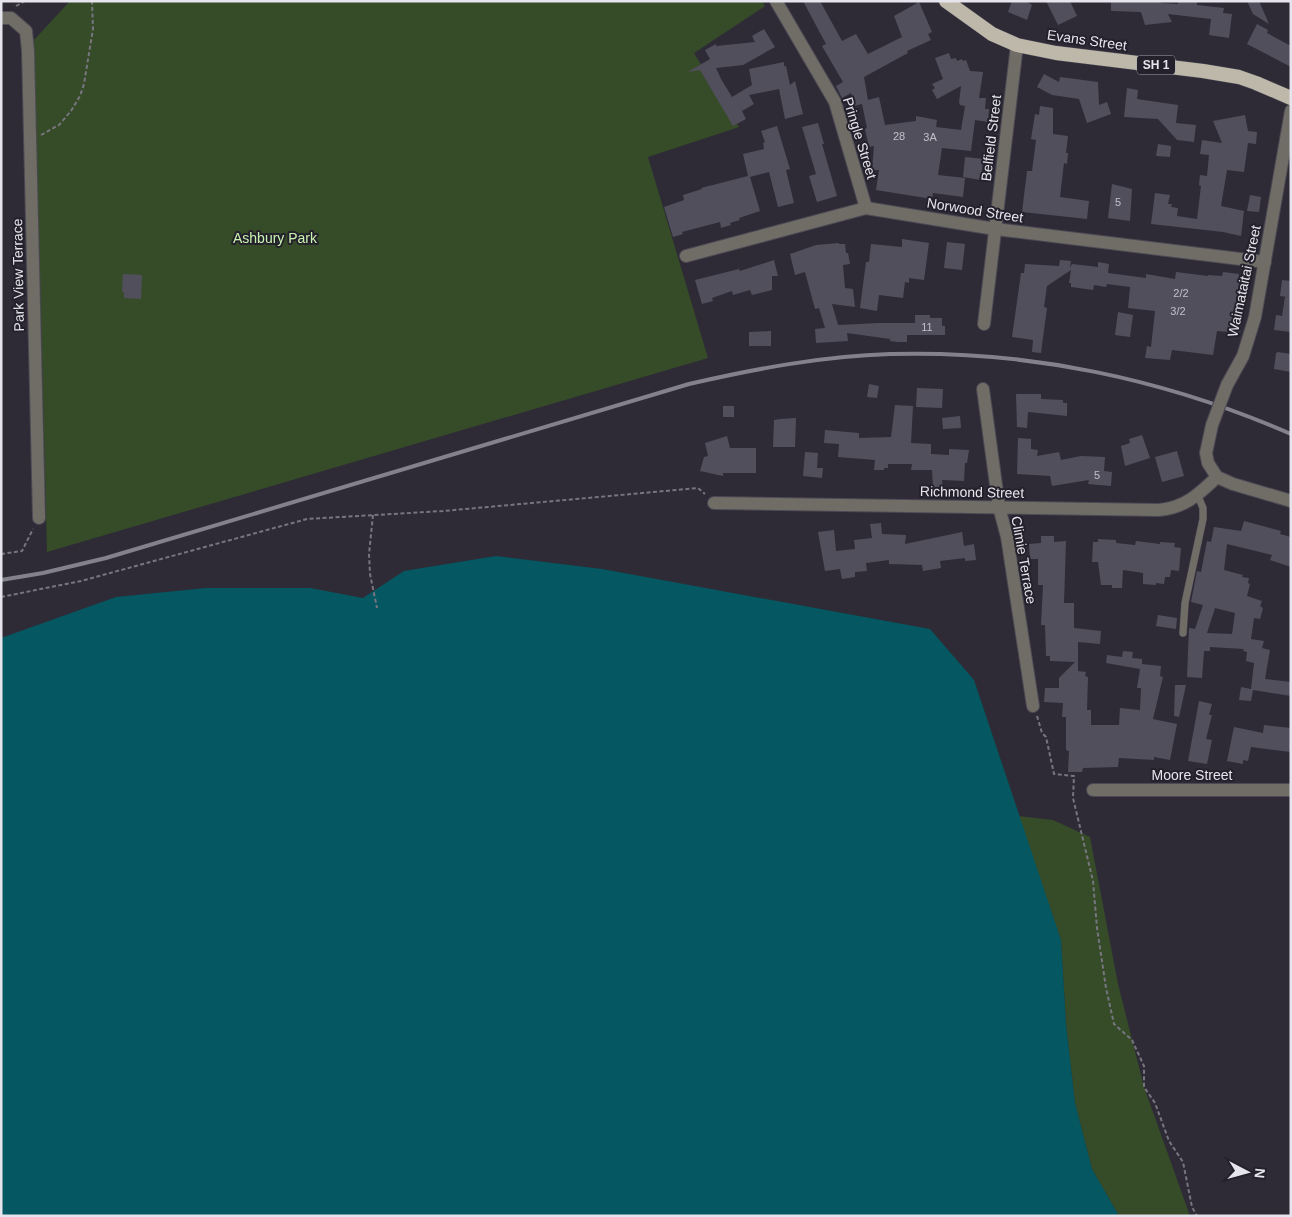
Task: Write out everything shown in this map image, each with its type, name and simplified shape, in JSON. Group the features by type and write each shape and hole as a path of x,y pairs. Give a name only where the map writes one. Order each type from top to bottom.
{"highway":[{"name":"Evans Street","path":"946,1 992,34 1017,45 1056,53 1239,77 1291,98"}],"street":[{"name":"Pringle Street","path":"776,1 835,102 866,208"},
{"name":"Park View Terrace","path":"1,18 11,18 26,31 39,518"},
{"name":"Belfield Street","path":"984,324 1017,45"},
{"name":"Waimataitai Street","path":"1217,476 1208,463 1206,454 1212,425 1227,385 1243,356 1254,317 1291,111"},
{"name":"Norwood Street","path":"686,256 866,208 995,229 1265,262"},
{"name":"Climie Terrace","path":"984,389 999,507 1007,537 1033,706"},
{"name":"Richmond Street","path":"714,503 1159,510 1178,506 1198,496 1217,476"},
{"path":"1217,476 1233,484 1291,501"},
{"name":"Moore Street","path":"1093,790 1291,790"}],"lane":[{"path":"1183,633 1185,603 1203,519 1203,508 1198,496"}],"path":[{"path":"16,6 25,1"},
{"path":"30,137 45,134 59,125 71,111 80,96 84,84 93,29 92,1"},
{"path":"1,597 81,581 308,519 443,512 698,488 714,503"},
{"path":"373,515 369,554 370,574 377,608"},
{"path":"1,554 22,551 39,518"},
{"path":"1033,706 1042,733 1046,737 1054,774 1074,776 1073,798 1093,881 1097,928 1106,988 1114,1024 1132,1040 1144,1066 1144,1087 1155,1103 1169,1141 1183,1162 1192,1207 1196,1216"}],"green space":[{"name":"Ashbury Park","path":"70,1 762,1 765,6 694,53 739,127 648,157 708,358 47,552 34,40"},
{"path":"1018,816 1053,820 1090,837 1118,984 1144,1087 1190,1216 1119,1216 1092,1169 1075,1103 1066,1024 1061,940"}],"water":[{"path":"496,556 602,569 930,629 974,680 1061,940 1066,1024 1075,1103 1092,1169 1119,1216 1,1216 1,638 116,597 206,588 310,588 363,598 404,571"}],"building":[{"path":"803,1 820,1 842,41 856,34 868,54 902,37 894,16 919,2 932,32 928,34 931,40 907,51 908,53 864,77 868,100 879,97 885,125 916,121 916,116 937,120 936,127 961,130 965,106 959,103 961,86 937,99 932,90 935,88 932,84 943,79 935,58 949,53 951,59 956,58 957,61 966,60 970,71 983,72 979,98 986,98 985,109 989,109 988,122 975,120 971,151 942,148 938,175 965,178 963,197 933,193 932,199 876,190 879,170 872,170 874,146 869,147 862,104 854,106 851,93 842,98 836,86 843,82 822,46 826,44"},
{"path":"1012,1 1026,1 1032,5 1027,20 1008,12"},
{"path":"1046,1 1070,1 1077,16 1058,25"},
{"path":"1111,1 1160,1 1161,3 1178,4 1178,1 1197,1 1197,5 1224,8 1223,13 1232,14 1229,38 1209,35 1211,19 1168,14 1172,22 1145,25 1141,12 1111,11"},
{"path":"1247,1 1259,1 1269,24 1253,14"},
{"path":"1257,24 1268,30 1267,33 1291,46 1291,67 1247,44"},
{"path":"764,29 775,47 743,65 716,68 721,79 732,97 752,85 749,69 784,62 790,85 795,81 803,114 785,119 779,89 749,95 754,104 742,111 746,119 733,126 700,70 688,72 710,59 705,50 716,44 716,46 755,42 752,36"},
{"path":"1044,74 1059,82 1060,77 1098,82 1099,105 1107,102 1111,114 1087,123 1079,99 1052,95 1037,87"},
{"path":"1127,88 1138,90 1137,99 1178,105 1176,123 1196,125 1194,142 1177,140 1158,119 1124,117"},
{"path":"1040,106 1053,108 1053,134 1068,136 1067,164 1064,163 1060,197 1089,201 1087,219 1022,212 1027,171 1032,171 1036,140 1031,139 1035,114 1039,115"},
{"path":"1245,115 1248,131 1257,132 1256,144 1248,143 1244,172 1227,170 1221,206 1244,211 1241,236 1223,232 1151,224 1155,193 1170,195 1168,204 1172,204 1171,207 1178,208 1177,216 1197,219 1201,186 1199,185 1200,175 1207,176 1209,155 1200,154 1202,140 1222,143 1213,121"},
{"path":"818,123 837,196 817,202 809,176 816,174 802,127"},
{"path":"777,126 790,169 786,170 794,203 778,207 769,172 750,177 760,211 739,218 740,220 730,223 731,225 721,228 720,222 682,232 683,234 673,237 664,207 684,200 683,195 701,188 748,176 743,154 764,149 763,143 765,142 761,131"},
{"path":"1158,144 1171,146 1170,157 1156,156"},
{"path":"965,157 983,159 981,180 963,177"},
{"path":"1112,184 1132,189 1130,221 1108,218"},
{"path":"1250,195 1261,197 1259,212 1247,211"},
{"path":"902,239 929,243 924,280 909,278 909,283 905,282 903,298 879,295 877,311 860,308 866,262 869,262 871,244 902,247"},
{"path":"947,242 965,244 962,270 944,268"},
{"path":"845,244 846,253 848,253 850,264 843,265 845,288 853,289 855,307 832,304 838,325 915,323 915,315 930,315 930,318 942,318 942,326 945,326 945,335 907,335 907,342 898,342 890,341 890,339 847,333 848,341 816,343 815,329 825,328 819,308 815,309 805,272 795,275 790,254 816,245"},
{"path":"774,260 778,276 772,276 772,290 752,295 750,290 733,295 732,291 712,298 713,301 702,304 695,280 739,269 740,271"},
{"path":"1060,260 1071,261 1070,268 1072,264 1098,267 1098,262 1109,264 1108,273 1146,278 1146,274 1175,279 1176,272 1208,276 1222,276 1223,272 1239,274 1239,278 1242,278 1239,303 1243,304 1240,333 1217,331 1213,355 1172,350 1170,360 1145,358 1147,346 1151,347 1155,311 1128,308 1130,287 1107,284 1106,287 1094,285 1093,290 1071,287 1071,283 1069,283 1071,270 1047,286 1044,307 1047,308 1041,353 1032,352 1033,340 1012,337 1021,273 1024,273 1025,264 1059,266"},
{"path":"123,274 142,275 141,299 124,298 124,292 122,292"},
{"path":"1282,280 1291,281 1291,332 1274,330 1276,315 1282,316 1285,297 1287,297 1280,296"},
{"path":"1118,312 1133,315 1130,337 1115,335"},
{"path":"771,331 771,346 749,346 749,332"},
{"path":"1276,353 1291,354 1291,372 1274,369"},
{"path":"869,384 879,386 877,398 867,397"},
{"path":"917,388 943,389 942,408 916,407"},
{"path":"1016,394 1041,394 1041,399 1063,400 1063,403 1067,403 1067,416 1028,412 1027,428 1017,427"},
{"path":"895,405 913,406 911,443 931,444 931,454 949,455 949,449 969,450 967,463 965,463 964,481 942,480 943,487 933,488 932,470 911,470 912,464 888,464 888,468 884,468 884,470 874,470 875,460 838,457 839,444 824,443 825,430 859,433 859,438 891,437"},
{"path":"723,406 734,406 734,417 723,417"},
{"path":"960,416 961,428 943,429 942,418"},
{"path":"796,418 795,447 773,447 774,420"},
{"path":"1142,435 1150,458 1125,466 1121,446 1130,443 1129,439"},
{"path":"727,436 730,448 756,448 756,473 723,473 723,476 700,471 704,457 708,456 705,443"},
{"path":"1018,438 1031,439 1031,449 1038,450 1037,456 1059,452 1061,460 1081,456 1105,457 1104,471 1112,472 1111,486 1088,484 1089,480 1052,486 1050,476 1017,474"},
{"path":"1177,451 1184,476 1162,482 1155,457"},
{"path":"805,452 818,453 817,468 823,468 822,478 803,476"},
{"path":"1244,521 1281,531 1280,534 1291,537 1291,567 1270,560 1272,555 1227,544 1224,570 1249,578 1248,583 1250,584 1247,596 1262,601 1260,606 1263,608 1260,619 1254,618 1251,639 1264,641 1262,648 1270,650 1265,679 1291,682 1291,696 1253,690 1251,701 1239,700 1241,687 1251,689 1254,663 1246,661 1247,652 1243,651 1244,649 1210,647 1210,651 1204,651 1202,678 1187,677 1189,628 1195,629 1203,605 1191,602 1197,571 1201,572 1207,541 1211,542 1214,527 1241,531","holes":["1215,608 1235,613 1232,634 1207,633"]},
{"path":"881,523 882,534 906,535 905,544 962,532 964,546 974,544 976,560 965,561 965,558 940,561 941,568 923,571 922,565 889,564 889,560 866,563 867,571 855,572 855,577 842,579 840,569 825,571 818,532 834,530 836,551 855,549 854,540 872,538 870,524"},
{"path":"1041,536 1054,536 1054,542 1066,541 1064,603 1074,603 1074,628 1101,631 1100,644 1078,642 1078,671 1086,672 1085,676 1088,677 1087,710 1091,710 1091,725 1119,725 1120,708 1140,710 1141,688 1137,688 1140,669 1106,663 1107,655 1122,657 1123,651 1133,652 1132,658 1142,659 1142,664 1161,666 1160,676 1163,677 1153,719 1177,724 1170,760 1154,757 1154,760 1119,758 1118,767 1083,768 1082,772 1068,772 1069,751 1066,750 1066,717 1062,717 1063,703 1044,702 1045,688 1059,688 1059,678 1075,662 1050,661 1050,656 1046,656 1045,625 1041,625 1043,585 1038,585 1038,559 1030,559 1029,544 1041,543"},
{"path":"1098,539 1116,540 1116,543 1135,545 1136,541 1160,544 1160,542 1175,543 1174,547 1181,548 1179,571 1171,570 1170,577 1165,577 1164,584 1156,583 1156,585 1143,584 1143,573 1123,570 1122,588 1112,588 1112,585 1101,585 1098,562 1092,562 1093,542 1098,542"},
{"path":"1158,615 1177,618 1176,629 1156,626"},
{"path":"1175,685 1186,685 1179,717 1174,716"},
{"path":"1199,701 1212,704 1209,715 1212,715 1206,739 1212,740 1207,764 1188,761"},
{"path":"1264,725 1291,728 1291,752 1251,747 1248,761 1243,760 1243,764 1227,761 1234,727 1263,733"}],"railway":[{"path":"1,580 43,573 106,558 689,384 764,368 839,357 890,354 942,354 1044,363 1145,383 1195,398 1291,434"}]}
